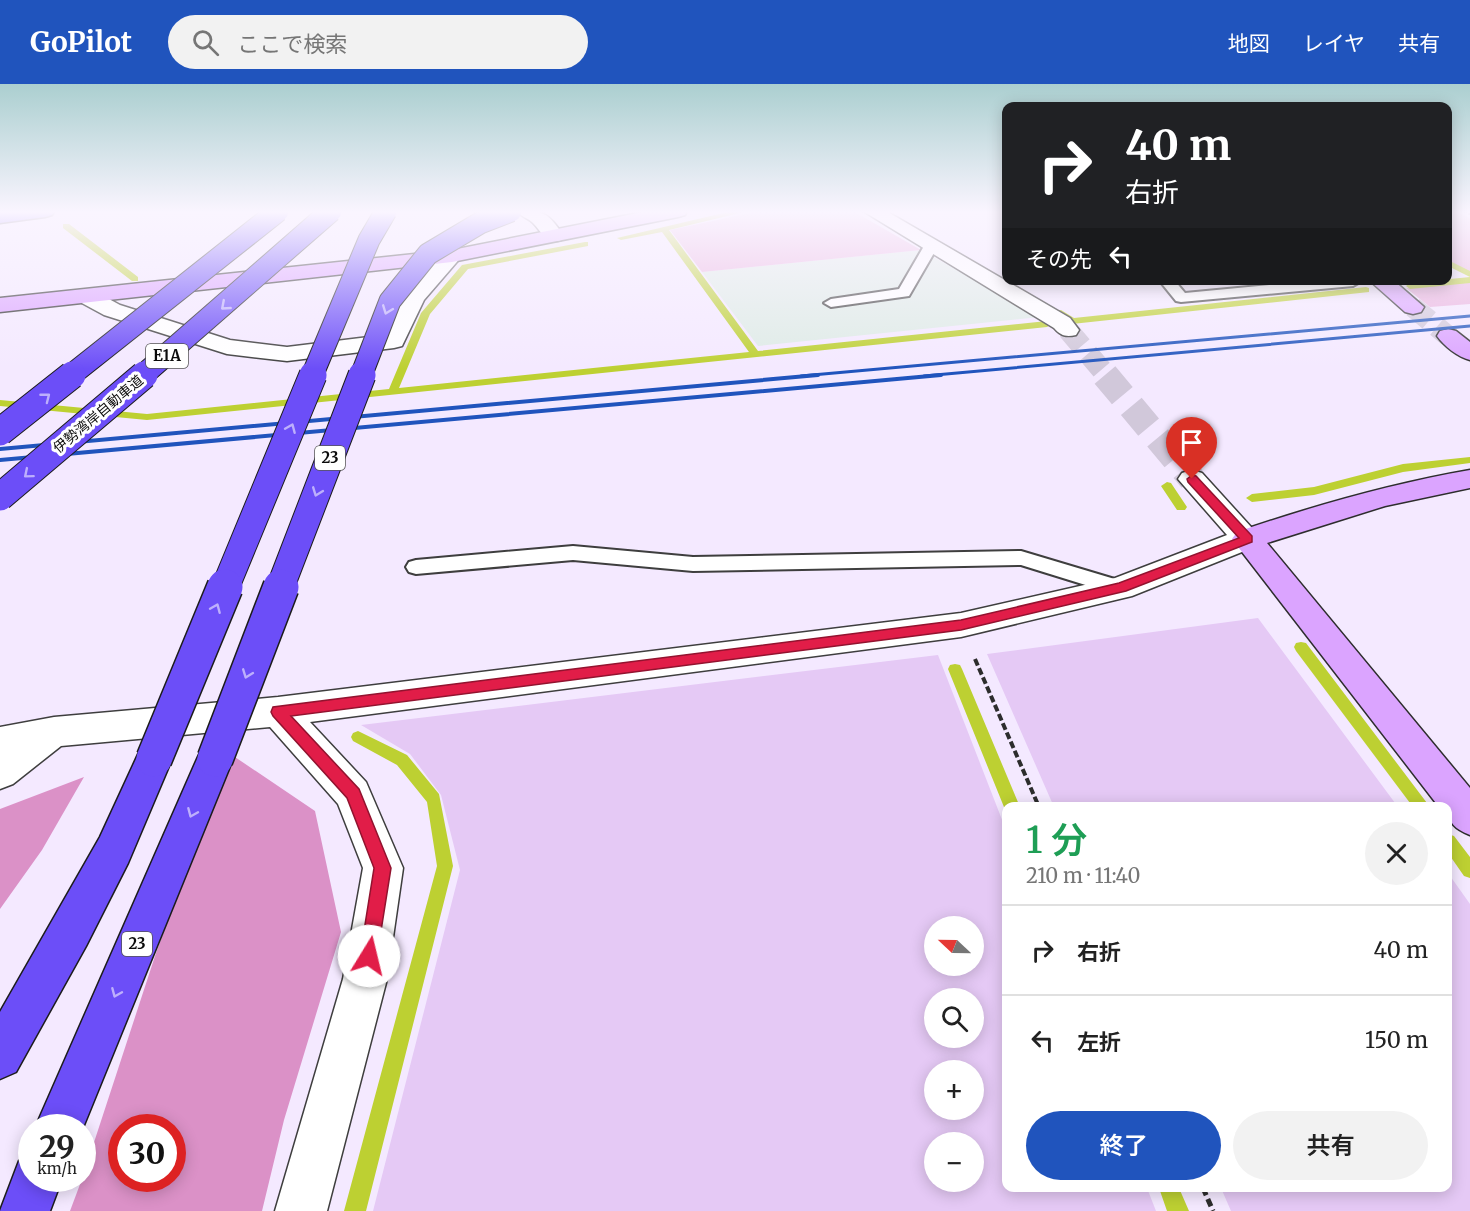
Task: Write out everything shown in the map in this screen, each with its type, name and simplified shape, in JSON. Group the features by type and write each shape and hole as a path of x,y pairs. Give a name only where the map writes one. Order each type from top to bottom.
{"highway":[{"name":"E1A","path":"0,432 212,264"},
{"name":"伊勢湾岸自動車道","path":"0,497 271,264"},
{"path":"0,1056 114,850 359,264"},
{"name":"23","path":"65,1114 215,759 390,300 420,264"},
{"path":"0,1025 114,850"},
{"path":"24,1211 32,1192"}],"street":[{"path":"0,305 385,264"},
{"path":"88,297 112,310 227,347 287,354 394,341 414,298 445,264"},
{"path":"961,264 1062,323 1068,330"},
{"path":"1386,285 1413,308"},
{"path":"1448,336 1470,353"},
{"path":"1192,479 1247,539 1470,817"},
{"path":"0,742 54,732 278,712 961,625 1121,588 1247,539 1326,512 1427,486 1470,479"},
{"path":"278,712 353,794 383,868 365,979 301,1211"},
{"path":"0,773 54,732"}],"lane":[{"path":"831,303 904,293 921,264"},
{"path":"1170,285 1181,298 1321,285"},
{"path":"416,567 573,553 693,564 1021,558 1121,588"}],"path":[{"path":"961,625 1037,802"},
{"path":"1205,1192 1213,1211"}],"shaded area":[{"path":"696,264 786,264 702,272"},
{"path":"786,264 945,264 1040,317 758,346 702,272"},
{"path":"1452,264 1452,264 1470,264 1470,273"},
{"path":"1470,281 1470,304 1430,307 1406,288 1452,285 1452,283"},
{"path":"1258,618 1394,802 1052,802 987,654"},
{"path":"938,655 1002,820 1002,1192 1149,1192 1156,1211 373,1211 460,870 441,795 410,754 361,725"},
{"path":"229,753 315,811 341,932 284,1120 262,1211 70,1211 77,1192 96,1192 96,1136 156,953"},
{"path":"84,777 42,850 0,909 0,809"},
{"path":"1452,879 1470,904 1470,1211 1231,1211 1223,1192 1452,1192"}],"waterway":[{"path":"115,264 135,279"},
{"path":"393,391 426,313 465,267 483,264"},
{"path":"689,264 755,354"},
{"path":"1452,265 1470,274"},
{"path":"1452,282 1470,280"},
{"path":"1410,286 1420,285"},
{"path":"1058,312 1072,321 1366,290"},
{"path":"0,403 147,417 1047,324"},
{"path":"1252,498 1314,491 1403,468 1470,460"},
{"path":"1167,486 1181,507"},
{"path":"1301,647 1418,802"},
{"path":"955,669 1010,802"},
{"path":"355,1211 445,866 434,799 402,760 358,737"},
{"path":"1452,846 1470,870"},
{"path":"1171,1192 1178,1211"}],"tunnel":[{"path":"1413,307 1448,336"},
{"path":"1068,330 1107,376"},
{"path":"1105,375 1192,479"}],"railway":[{"path":"801,376 1470,316"},
{"path":"924,376 1470,326"},
{"path":"0,449 818,375"},
{"path":"0,460 941,375"}],"route":[{"path":"369,956 383,868 353,794 278,712 961,625 1121,588 1247,539 1192,479"}]}
